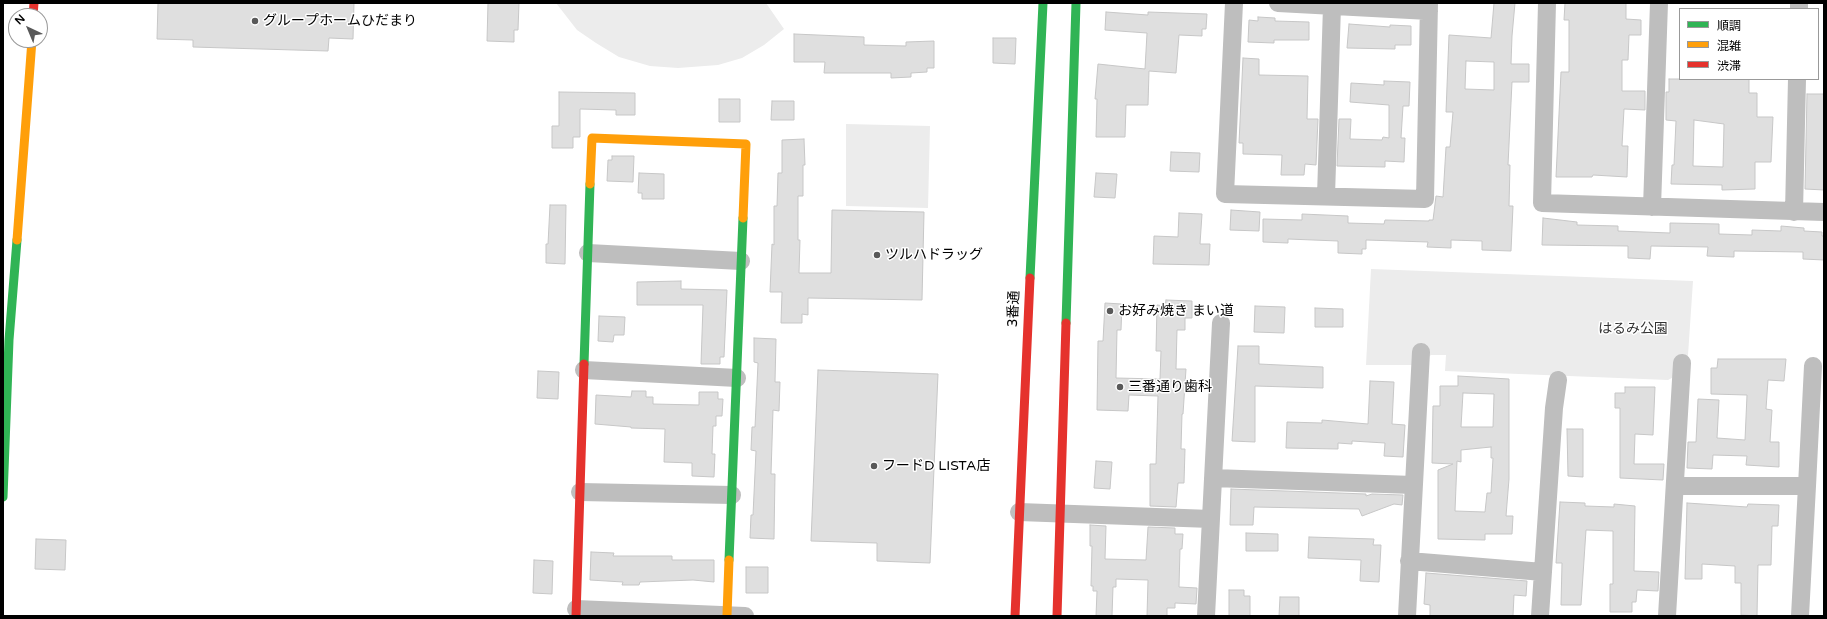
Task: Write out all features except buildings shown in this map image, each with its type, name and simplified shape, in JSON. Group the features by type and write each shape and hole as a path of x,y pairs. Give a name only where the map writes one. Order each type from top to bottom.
{"street":[{"name":"3番通","path":"1015,616 1042,3"},
{"path":"1056,616 1076,3"},
{"path":"1234,3 1225,194 1425,199 1429,7 1332,6 1278,3"},
{"path":"1547,3 1542,203 1824,212"},
{"path":"1652,207 1659,3"},
{"path":"1326,196 1332,6"},
{"path":"3,498 9,340 31,48"},
{"path":"1794,212 1797,80"},
{"path":"727,615 746,144 592,138 576,613 745,616"},
{"path":"588,253 741,261"},
{"path":"1206,616 1221,323"},
{"path":"1407,616 1421,352"},
{"path":"1667,616 1676,486 1682,363"},
{"path":"1800,616 1813,366"},
{"path":"584,370 737,378"},
{"path":"1540,616 1554,408 1558,380"},
{"path":"1213,478 1413,485"},
{"path":"1676,486 1807,486"},
{"path":"580,492 732,495"},
{"path":"1019,512 1211,519"},
{"path":"1409,561 1543,572"}],"green space":[{"path":"556,3 766,3 784,29 764,45 742,58 718,65 678,68 650,66 619,57 596,43 577,30"},
{"path":"846,124 930,126 928,208 846,206"},
{"name":"はるみ公園","path":"1371,269 1693,281 1687,370 1668,380 1445,371 1446,355 1431,355 1418,365 1366,365"}],"traffic: fast":[{"path":"1030,278 1043,3"},
{"path":"1066,323 1076,3"},
{"path":"584,364 590,184"},
{"path":"729,560 743,218"},
{"path":"3,497 9,340 17,240"}],"traffic: slow":[{"path":"17,240 31,48"},
{"path":"590,184 592,138 746,144 743,218"},
{"path":"727,615 729,560"}],"traffic: jam":[{"path":"34,3 34,8"},
{"path":"1015,616 1030,278"},
{"path":"1057,616 1066,323"},
{"path":"576,616 584,364"}],"place":[{"name":"グループホームひだまり","path":"255,21"},
{"name":"ツルハドラッグ","path":"877,255"},
{"name":"お好み焼き まい道","path":"1110,311"},
{"name":"三番通り歯科","path":"1120,387"},
{"name":"フードD LISTA店","path":"874,466"}]}
